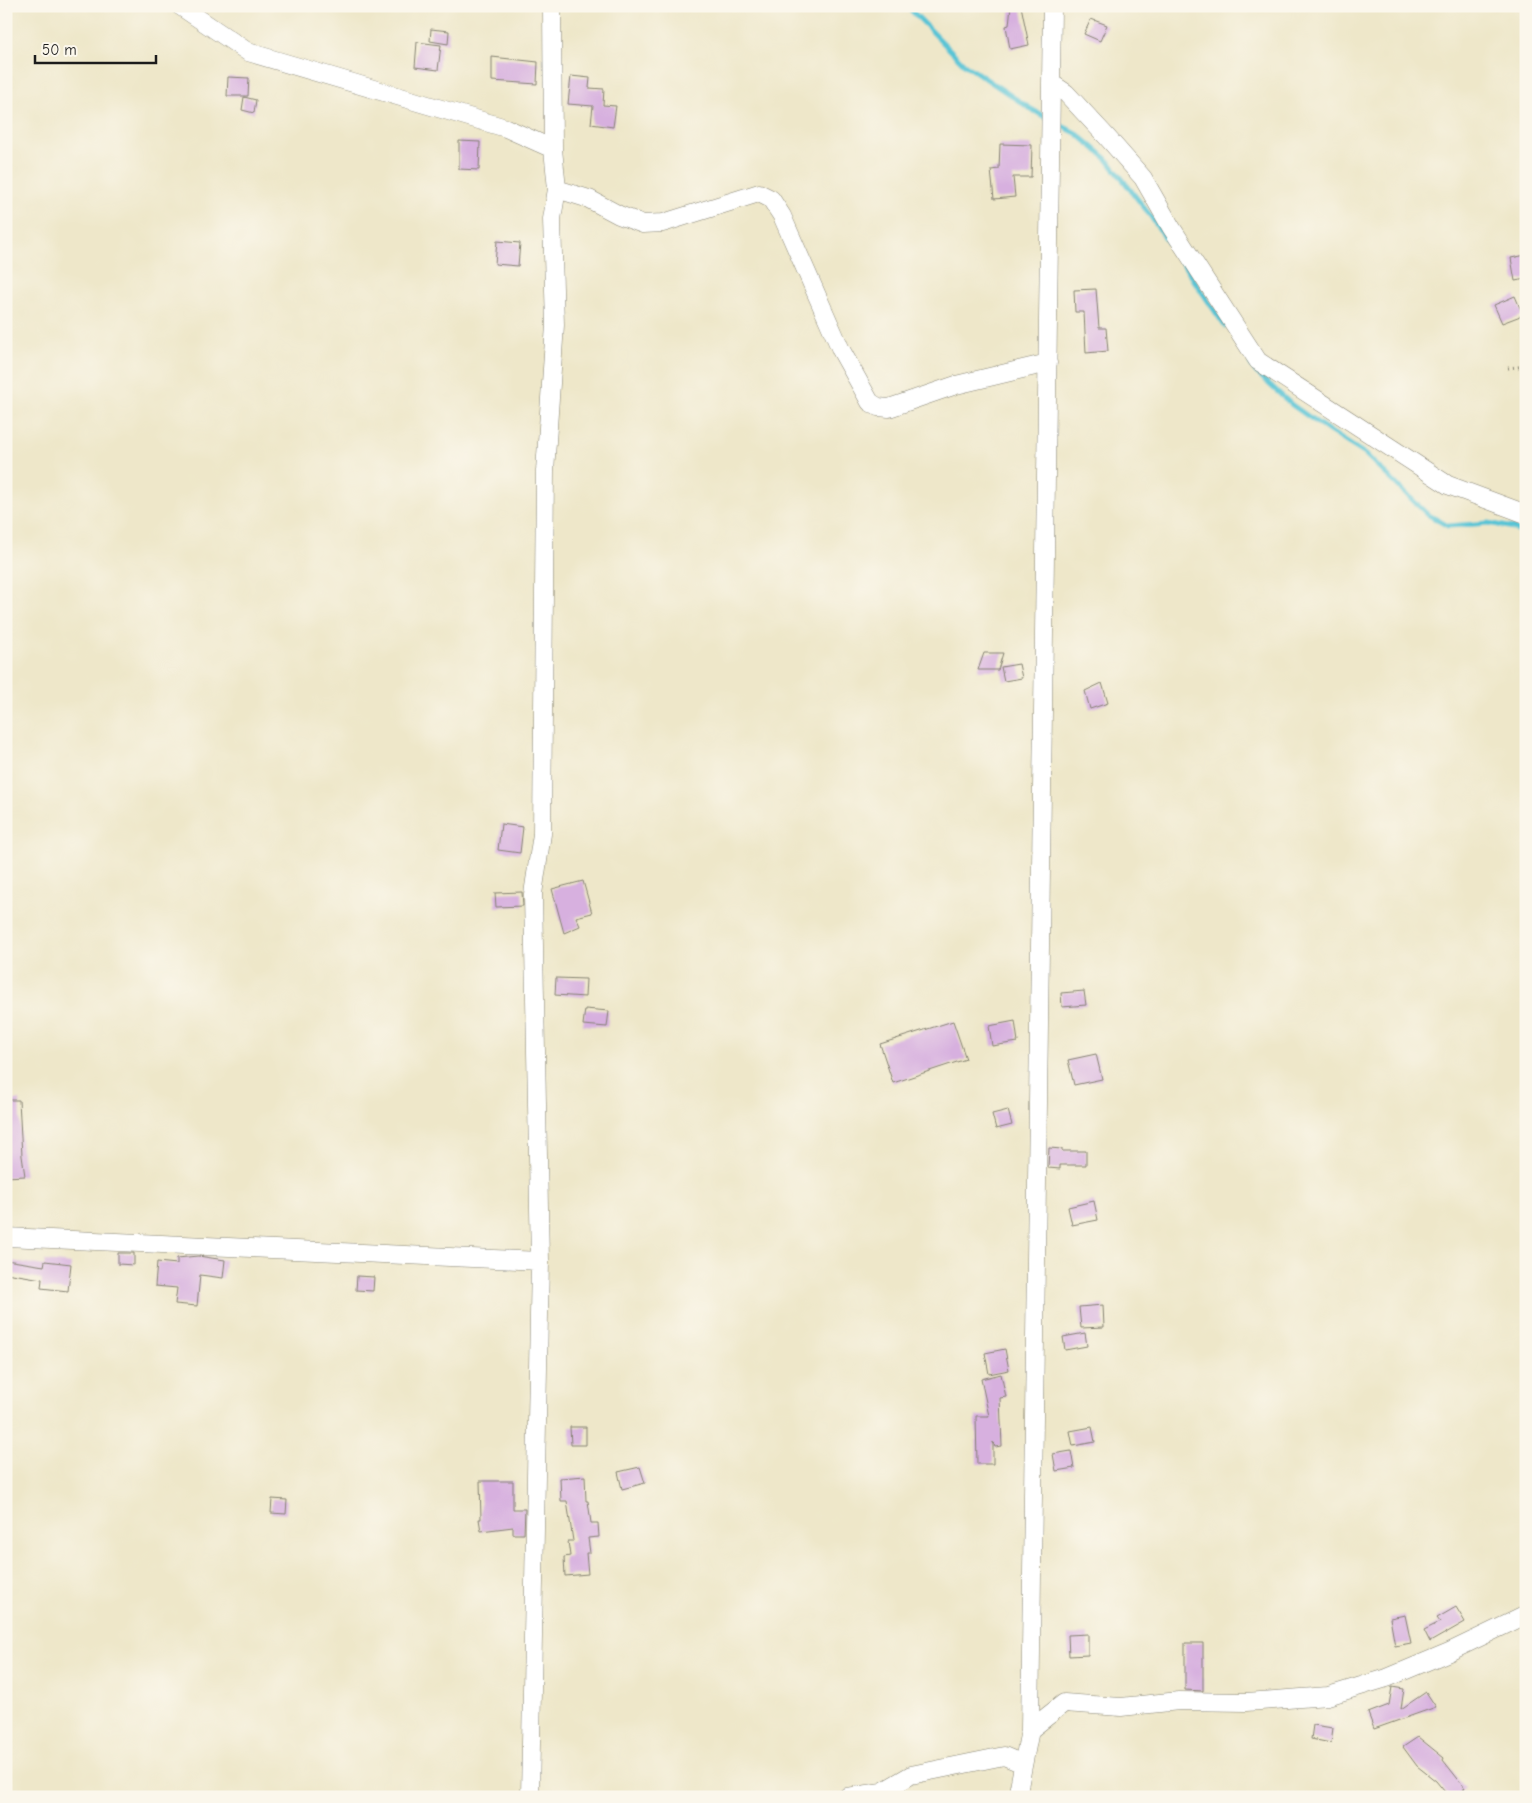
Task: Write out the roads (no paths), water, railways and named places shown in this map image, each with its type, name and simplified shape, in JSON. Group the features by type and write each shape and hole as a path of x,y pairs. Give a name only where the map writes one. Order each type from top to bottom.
{"street":[{"path":"180,6 248,52 506,128 553,149"},
{"path":"530,1797 540,1261 533,894 542,834 545,470 555,325 552,219 557,189 553,149 552,6"},
{"path":"1017,1797 1030,1730 1052,6"},
{"path":"1051,83 1066,93 1143,178 1171,227 1258,360 1448,484 1526,514"},
{"path":"557,189 589,199 619,215 643,224 663,223 759,193 771,200 782,216 841,350 870,402 878,407 889,408 956,385 1048,363"},
{"path":"6,1237 540,1261"},
{"path":"1030,1730 1064,1703 1121,1707 1179,1701 1246,1702 1328,1696 1396,1674 1449,1652 1526,1615"},
{"path":"847,1797 882,1792 911,1775 1004,1756 1024,1764"}],"waterway":[{"path":"907,6 964,64 1047,118"},
{"path":"1054,122 1076,133 1107,159 1152,218 1225,326"},
{"path":"1251,364 1256,372 1292,405 1365,454 1427,514 1448,526 1489,523 1513,528 1526,534"}]}
